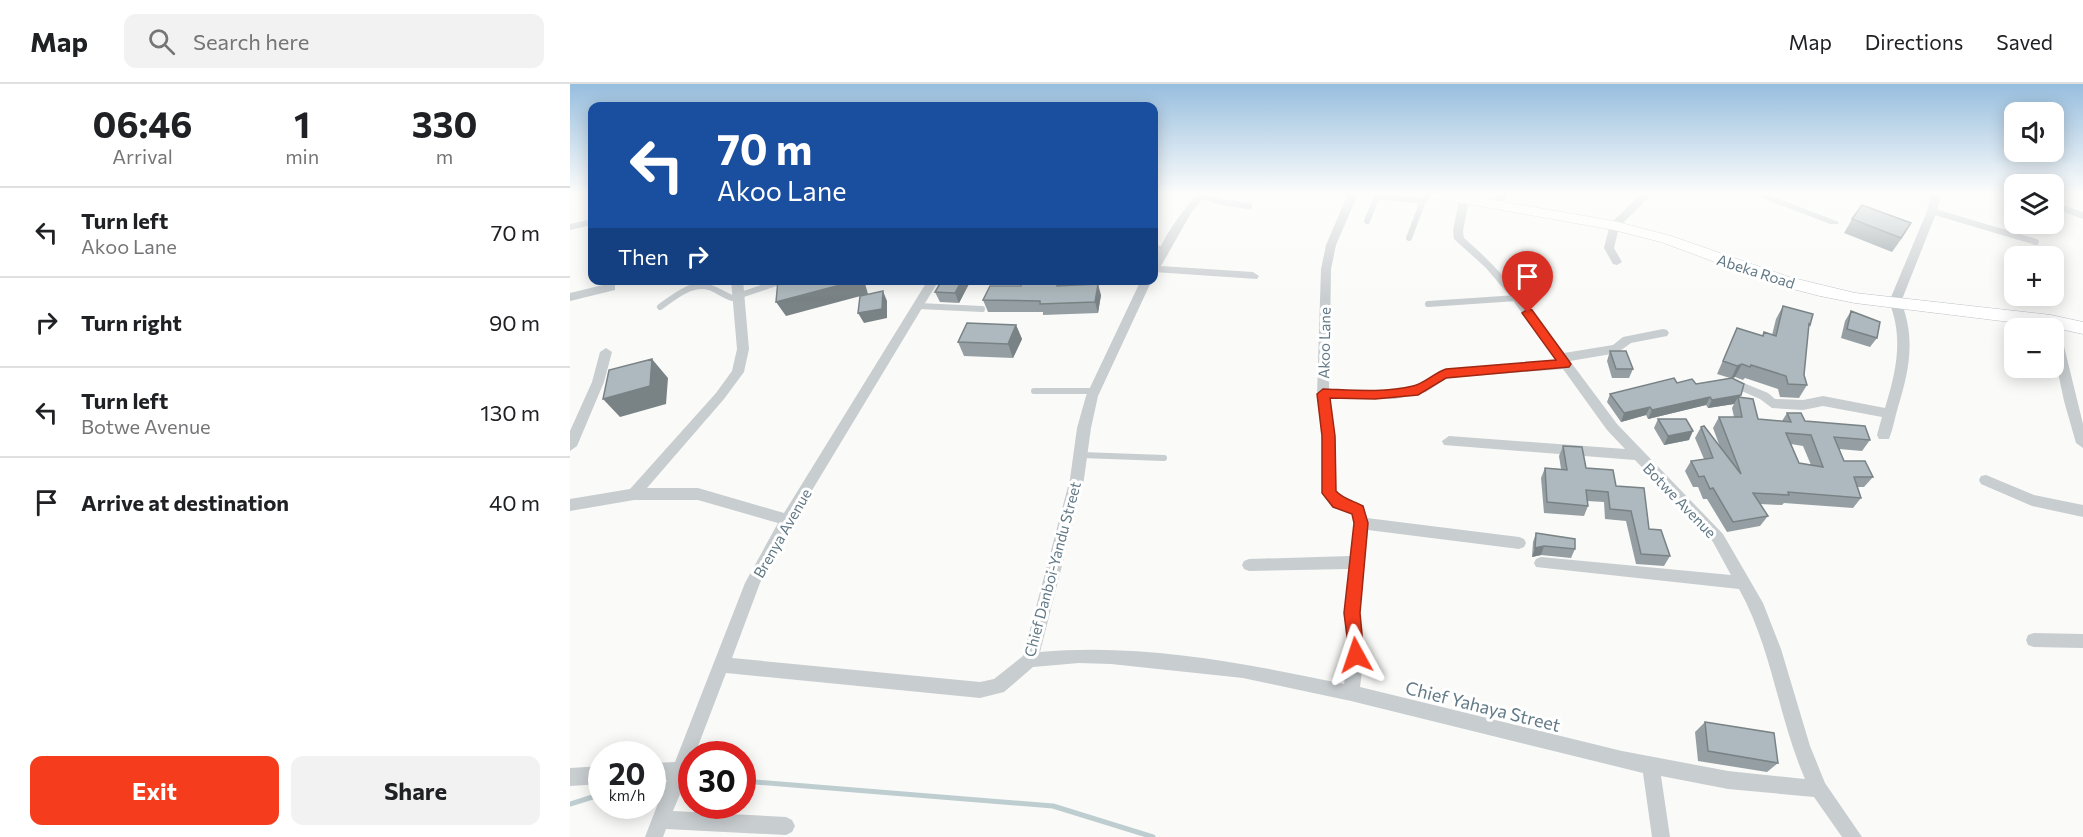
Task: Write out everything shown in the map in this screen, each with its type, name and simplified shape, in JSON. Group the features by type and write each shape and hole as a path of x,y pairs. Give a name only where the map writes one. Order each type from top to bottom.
{"street":[{"path":"1158,248 1173,229"},
{"name":"Akoo Lane","path":"1339,229 1326,262 1323,394 1328,436 1329,493 1338,502 1358,510 1361,523"},
{"name":"Botwe Avenue","path":"1458,229 1460,239 1490,266 1517,298 1612,427 1718,538 1745,583 1773,649 1801,746 1820,789 1853,837"},
{"path":"1613,229 1609,248 1617,262"},
{"name":"Abeka Road","path":"1627,229 1666,239 1783,281 1855,298 2004,319"},
{"path":"1884,435 1907,346 1906,326 1895,302 1925,229"},
{"path":"1158,269 1253,276"},
{"path":"634,494 720,396 738,372 743,349 738,285"},
{"name":"Brenya Avenue","path":"692,741 753,583 771,546 931,285"},
{"name":"Chief Danboi-Yandu Street","path":"721,665 981,690 998,686 1030,660 1081,455 1084,428 1094,391 1145,285"},
{"path":"570,297 611,287"},
{"name":"Abeka Road","path":"2064,327 2083,328"},
{"path":"1323,394 1375,394 1418,390 1438,376 1446,374 1563,361 1617,349 1627,339 1663,333"},
{"path":"570,446 576,422 598,382 606,352"},
{"path":"2064,377 2083,443"},
{"path":"1734,383 1764,396 1772,403 1803,405 1823,401 1890,414"},
{"path":"1449,441 1637,455"},
{"path":"1986,480 2032,500 2083,512"},
{"path":"570,505 634,494 698,494 788,520"},
{"path":"1351,693 1356,655 1352,613 1361,523 1519,543"},
{"path":"1249,565 1356,562"},
{"path":"1541,563 1745,583"},
{"path":"2034,639 2083,641"},
{"name":"Chief Yahaya Street","path":"1030,660 1079,656 1194,664 1297,680 1651,765 1728,780 1820,789"},
{"path":"1651,765 1662,837"},
{"path":"570,777 588,776"},
{"name":"Brenya Avenue","path":"658,829 678,779"},
{"path":"658,829 786,826"}],"lane":[{"path":"1409,238 1413,229"},
{"path":"1993,229 2036,242"},
{"path":"660,307 687,289 701,285 728,297 739,297 771,285"},
{"path":"1428,304 1517,298"},
{"path":"919,306 982,309"},
{"path":"1034,391 1094,391"},
{"path":"1081,455 1164,458"}],"building":[{"path":"1878,229 1907,229 1901,238"},
{"path":"778,285 840,285 776,302"},
{"path":"939,285 959,285 955,293 935,292"},
{"path":"1098,285 1095,302 1040,304 1040,301 983,300 990,286"},
{"path":"883,291 882,309 858,313 860,296"},
{"path":"1783,306 1813,314 1809,324 1804,375 1807,385 1788,384 1786,376 1751,365 1750,367 1742,364 1737,366 1723,361 1737,328 1763,336 1764,332 1776,336"},
{"path":"1851,311 1880,322 1877,338 1847,329"},
{"path":"967,323 1016,325 1008,344 958,342"},
{"path":"1610,351 1626,351 1633,369 1616,369"},
{"path":"652,359 650,386 603,399 609,370"},
{"path":"1674,378 1677,383 1692,379 1696,384 1732,378 1744,384 1741,395 1712,400 1710,397 1652,410 1650,407 1624,413 1610,394"},
{"path":"1738,397 1753,399 1758,419 1791,422 1787,413 1801,413 1805,421 1865,426 1870,440 1834,437 1844,461 1865,461 1873,477 1854,477 1861,498 1788,492 1789,495 1753,493 1768,516 1733,522 1713,488 1710,489 1704,476 1699,477 1691,461 1713,458 1701,427 1704,426 1741,474 1719,417 1742,417","holes":["1786,433 1811,435 1823,467 1799,463"]},
{"path":"1658,419 1686,419 1693,431 1668,436"},
{"path":"1563,446 1582,447 1586,468 1613,470 1616,486 1644,488 1649,529 1661,530 1670,556 1641,554 1631,511 1610,509 1608,492 1586,490 1588,506 1547,502 1545,468 1567,470"},
{"path":"1536,533 1575,539 1575,549 1544,546 1535,548"},
{"path":"1705,722 1774,733 1778,763 1708,751"}],"waterway":[{"path":"756,782 1053,806 1153,837"},
{"path":"570,804 588,798"}],"route":[{"path":"1356,655 1352,613 1361,523 1358,510 1353,506 1338,502 1329,493 1328,436 1323,394 1375,394 1418,390 1438,376 1446,374 1565,364 1528,313"}]}
